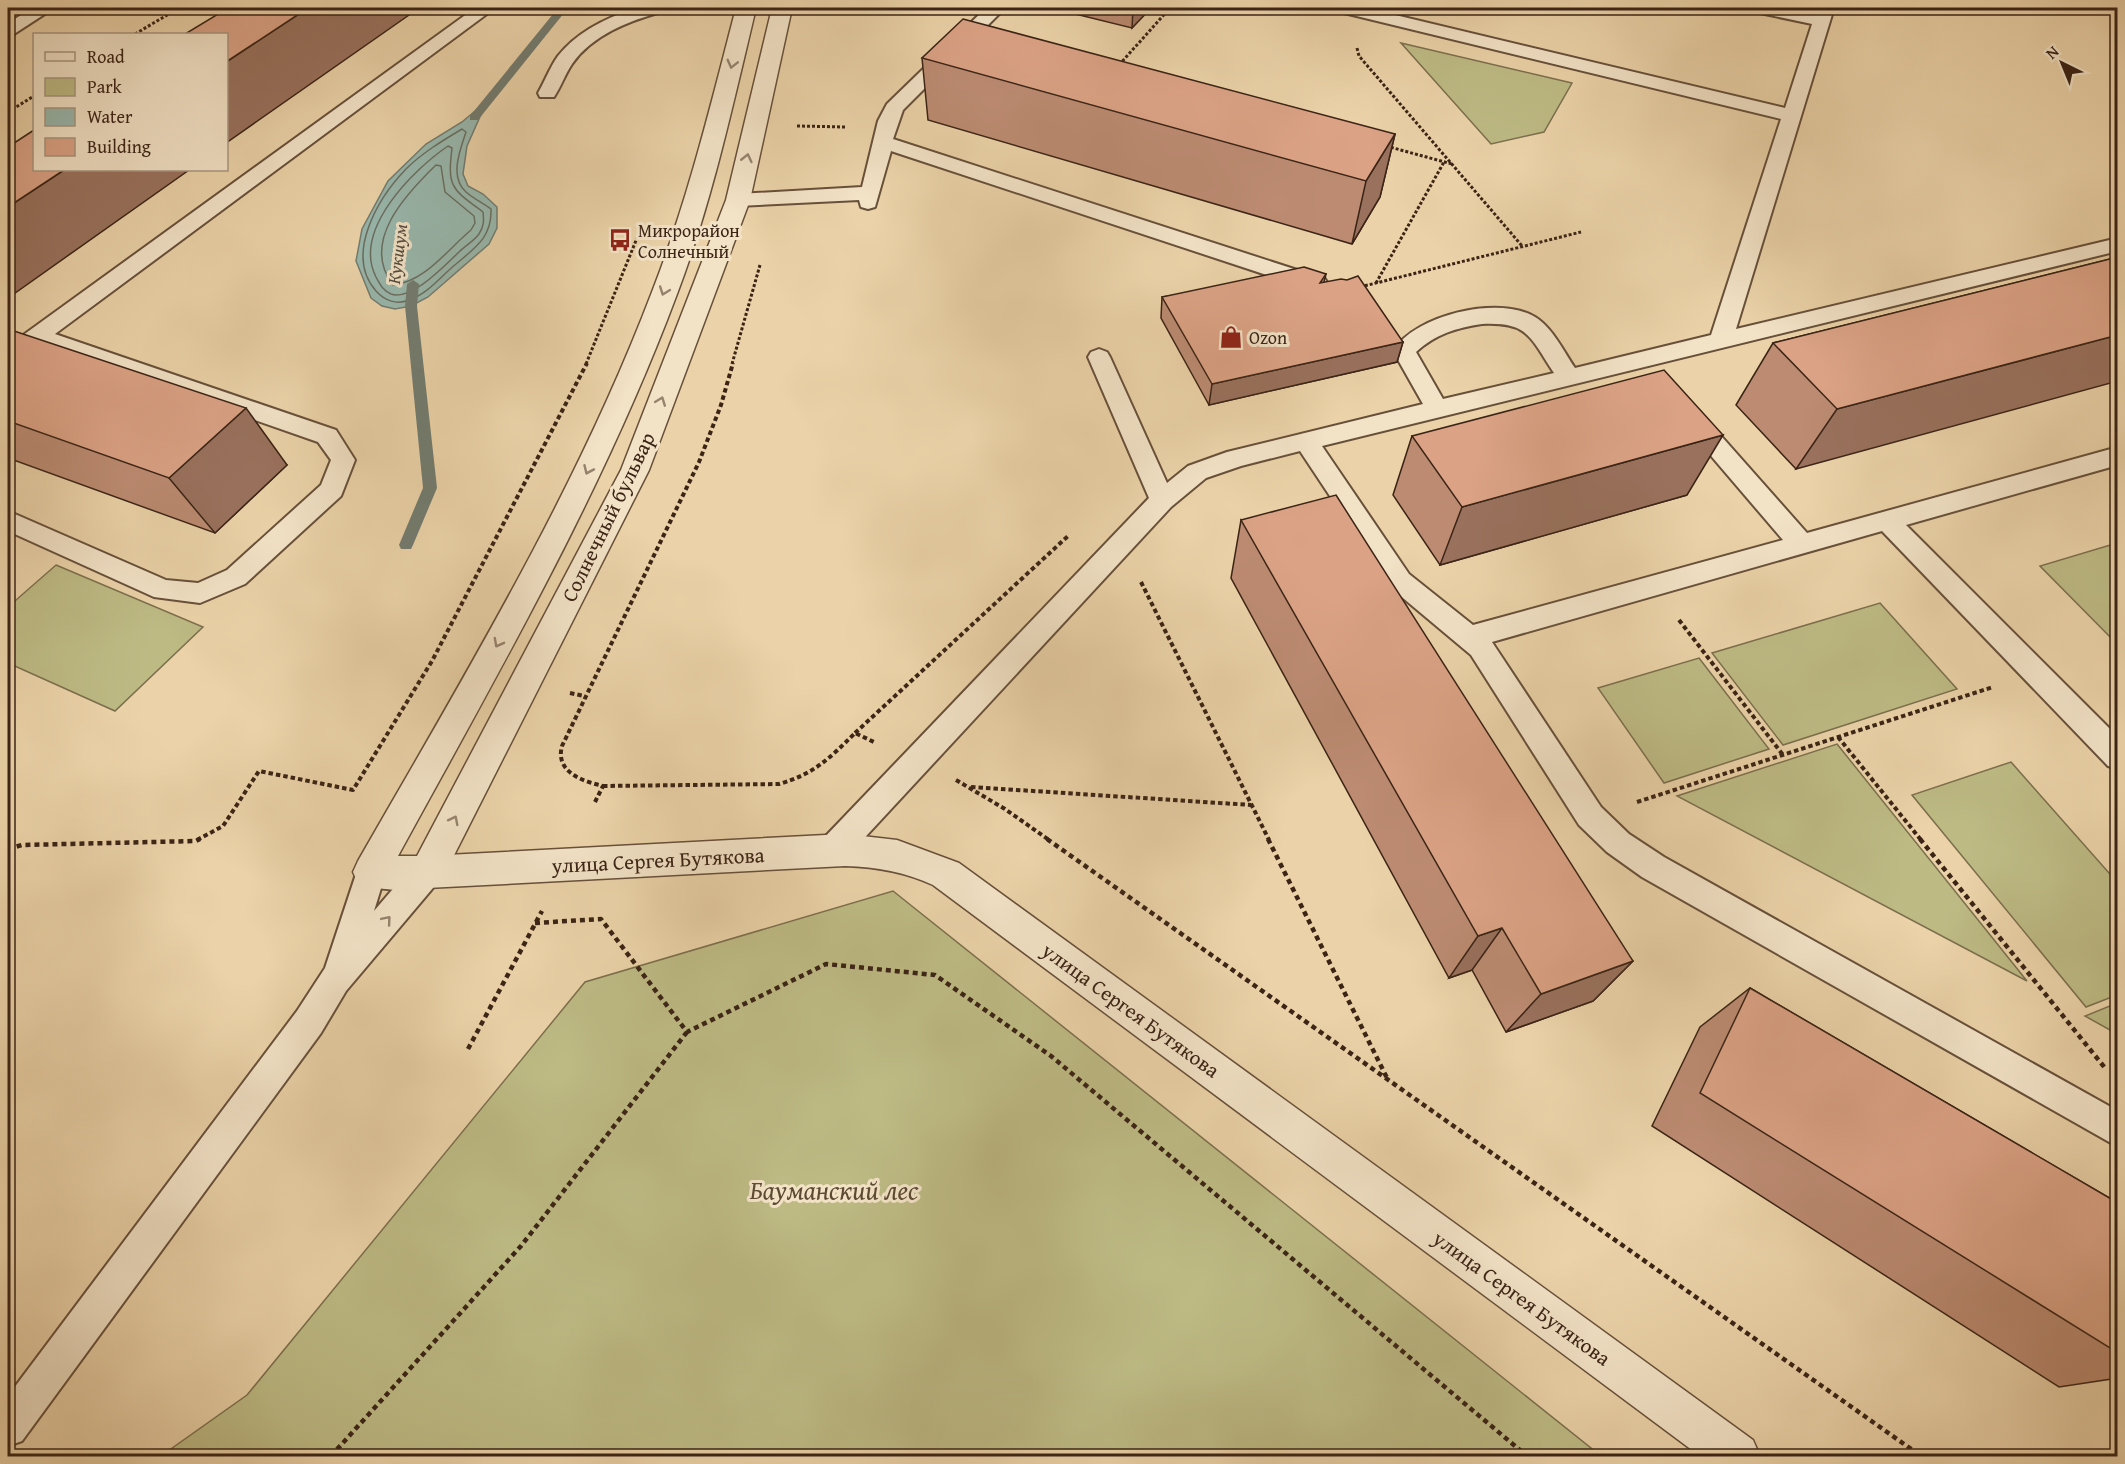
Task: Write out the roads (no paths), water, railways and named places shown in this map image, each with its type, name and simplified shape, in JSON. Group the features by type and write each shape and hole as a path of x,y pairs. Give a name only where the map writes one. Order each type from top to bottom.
{"street":[{"name":"Солнечный бульвар","path":"371,872 578,493 650,330 696,202 746,8"},
{"name":"Солнечный бульвар","path":"427,872 635,470 738,200 782,8"},
{"path":"696,202 738,200"},
{"name":"улица Сергея Бутякова","path":"371,872 427,872 832,851 881,851 904,855 946,874 1737,1456"}],"lane":[{"path":"8,30 45,8"},
{"path":"8,357 486,8"},
{"path":"547,93 566,60 584,41 611,24 655,8"},
{"path":"738,200 869,198 890,114 899,102 996,8"},
{"path":"1346,8 1792,116"},
{"path":"1721,340 1824,14 1761,8"},
{"path":"884,135 1342,292"},
{"path":"832,851 1162,500 1197,472 1236,458 1569,377 1657,378 1721,340 2118,244"},
{"path":"1437,410 1404,351 1416,338 1438,326 1461,320 1492,316 1518,319 1529,323 1569,377"},
{"path":"8,520 163,590 200,593 236,577 332,490 343,460 327,436 37,336"},
{"path":"1100,357 1162,500"},
{"path":"1657,378 1802,544"},
{"path":"1306,441 1400,581 1470,637 1492,663 1590,816 1618,843 1653,867 2118,1130"},
{"path":"1470,637 2118,456"},
{"path":"1886,520 2118,757"},
{"name":"Солнечный бульвар","path":"335,980 371,872"},
{"name":"Солнечный бульвар","path":"8,1427 309,1022 335,980 427,872"}],"water":[{"path":"487,101 467,146 463,174 468,186 483,194 497,207 497,228 489,244 428,297 411,306 395,309 382,306 371,298 356,261 362,229 388,181 426,144 462,122"}],"waterway":[{"name":"Кукшум","path":"474,118 563,8"},
{"name":"Кукшум","path":"406,545 430,488 411,306 413,284"}],"place":[{"name":"Микрорайон Солнечный","path":"620,240"},
{"name":"Ozon","path":"1231,337"}],"park label":[{"name":"Бауманский лес","path":"834,1189"}]}
